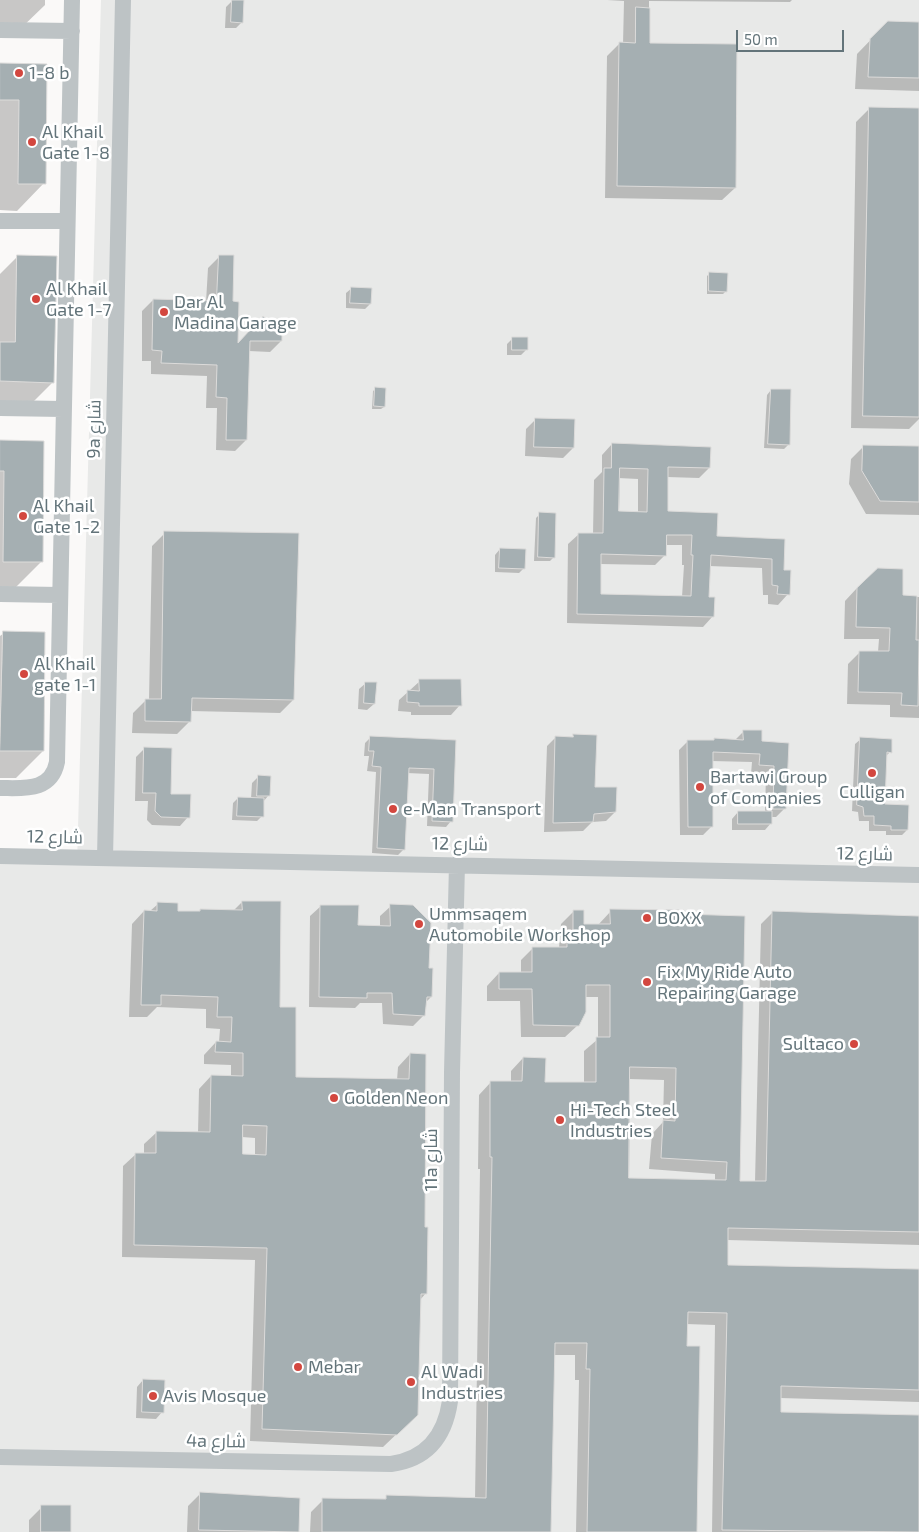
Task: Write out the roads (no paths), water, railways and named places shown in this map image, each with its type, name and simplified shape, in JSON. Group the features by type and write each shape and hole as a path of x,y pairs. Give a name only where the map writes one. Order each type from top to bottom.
{"street":[{"path":"0,788 37,787 48,780 55,768 72,0"},
{"name":"9a شارع","path":"105,858 123,0"},
{"path":"0,30 72,31"},
{"path":"0,220 67,221"},
{"path":"0,408 63,409"},
{"path":"0,594 59,595"},
{"name":"شارع 12","path":"0,856 919,875"},
{"name":"11a شارع","path":"428,1450 441,1433 450,1401 452,1072 457,864"},
{"name":"4a شارع","path":"0,1457 391,1464 411,1459 428,1450"}],"place":[{"name":"1-8 b","path":"19,73"},
{"name":"Al Khail Gate 1-8","path":"32,142"},
{"name":"Al Khail Gate 1-7","path":"36,299"},
{"name":"Dar Al Madina Garage","path":"164,312"},
{"name":"Al Khail Gate 1-2","path":"23,516"},
{"name":"Al Khail gate 1-1","path":"24,674"},
{"name":"Culligan","path":"872,773"},
{"name":"Bartawi Group of Companies","path":"700,787"},
{"name":"e-Man Transport","path":"393,809"},
{"name":"BOXX","path":"647,918"},
{"name":"Ummsaqem Automobile Workshop","path":"419,924"},
{"name":"Fix My Ride Auto Repairing Garage","path":"647,982"},
{"name":"Sultaco","path":"854,1044"},
{"name":"Golden Neon","path":"334,1098"},
{"name":"Hi-Tech Steel Industries","path":"560,1120"},
{"name":"Mebar","path":"298,1367"},
{"name":"Al Wadi Industries","path":"411,1382"},
{"name":"Avis Mosque","path":"153,1396"}]}
